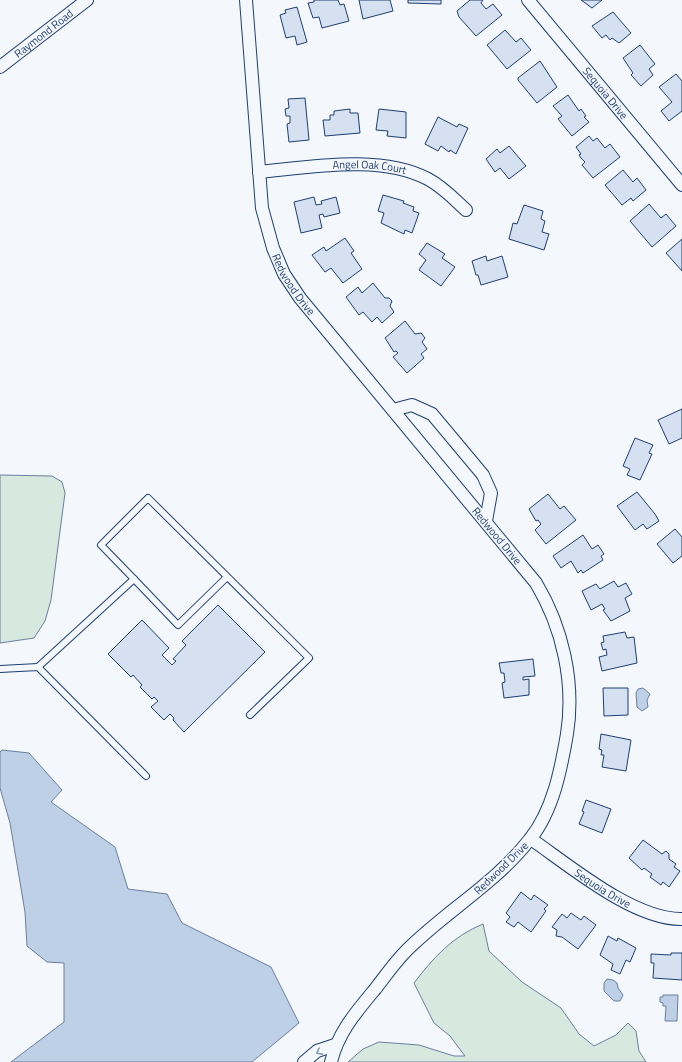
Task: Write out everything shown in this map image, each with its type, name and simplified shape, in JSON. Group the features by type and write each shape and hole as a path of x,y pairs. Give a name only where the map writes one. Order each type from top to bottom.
{"street":[{"name":"Raymond Road","path":"0,67 87,0"},
{"name":"Redwood Drive","path":"246,0 262,208 266,227 284,274 300,298 486,521 543,594 560,636 565,659 569,706 564,752 552,797 531,839 503,869 407,950 361,1005 335,1045 331,1062"},
{"name":"Sequoia Drive","path":"528,0 682,185"},
{"name":"Angel Oak Court","path":"260,172 350,164 403,170 428,180 444,190 466,210"},
{"path":"394,410 412,405 432,414 483,475 491,493 486,521"},
{"name":"Sequoia Drive","path":"531,839 624,903 650,914 682,919"},
{"path":"304,1062 317,1051 335,1045"}],"lane":[{"path":"227,577 178,626 101,545 148,498 309,658 250,715"},
{"path":"0,668 38,667 134,579"},
{"path":"38,667 146,776"}],"shaded area":[{"path":"0,475 52,476 62,482 65,493 51,600 45,621 34,638 0,643"},
{"path":"483,924 489,951 522,982 561,1008 579,1034 594,1046 616,1035 628,1023 636,1031 639,1051 646,1062 348,1062 363,1049 379,1042 419,1045 454,1056 465,1056 450,1036 434,1023 414,983 436,957 453,941"}],"water":[{"path":"643,688 650,694 647,700 648,707 642,711 637,707 636,693 638,689"},
{"path":"2,750 29,753 62,790 51,802 115,847 128,889 167,894 182,923 271,967 299,1023 252,1062 11,1062 64,1022 64,963 47,962 27,946 25,912 10,823 0,788 0,752"},
{"path":"607,979 613,980 617,983 618,988 623,995 620,1001 614,1001 604,991 604,983"},
{"path":"663,995 678,995 677,1021 665,1021 666,1006 663,1006 663,1003 660,1002 660,997 663,997"}],"building":[{"path":"314,0 338,0 340,5 344,4 349,21 322,28 319,17 313,18 308,3 314,2"},
{"path":"359,0 390,0 393,11 363,19"},
{"path":"408,0 441,0 441,4 408,3"},
{"path":"470,0 483,0 481,3 486,9 493,4 502,15 476,36 459,17 457,11"},
{"path":"581,0 602,0 592,8"},
{"path":"297,7 307,42 297,45 295,36 286,38 280,15 286,13 285,10"},
{"path":"613,12 631,33 619,43 612,38 610,40 606,35 602,38 592,26"},
{"path":"505,30 516,42 521,38 531,50 507,69 487,45"},
{"path":"640,45 655,64 649,69 653,75 641,86 631,75 633,73 623,58"},
{"path":"540,61 557,87 537,103 518,80 518,78"},
{"path":"676,74 682,81 682,111 669,121 661,111 672,102 659,87"},
{"path":"568,95 579,111 581,109 586,116 584,117 589,122 572,136 558,119 562,116 553,106"},
{"path":"305,98 309,140 289,142 287,124 290,123 290,116 286,116 285,109 289,108 288,99"},
{"path":"350,109 350,113 358,113 360,133 325,136 323,120 330,120 330,115 334,115 334,111"},
{"path":"379,109 406,112 406,138 387,136 388,131 376,130"},
{"path":"438,117 457,127 459,124 468,128 456,154 450,150 449,152 441,146 438,151 425,144"},
{"path":"589,136 593,141 597,138 605,148 610,144 620,157 593,178 582,165 585,162 579,155 581,154 576,147"},
{"path":"509,146 526,166 509,179 500,168 495,172 486,159 497,149 500,153"},
{"path":"623,170 633,182 637,178 646,190 633,201 631,198 622,205 605,185"},
{"path":"383,195 404,201 403,203 414,207 413,211 419,213 412,233 405,230 404,234 381,223 384,213 378,211"},
{"path":"314,197 316,205 322,204 321,201 336,197 340,213 324,217 323,214 319,215 322,228 301,233 294,202"},
{"path":"649,204 661,218 666,214 676,226 652,247 630,221"},
{"path":"524,205 543,211 541,219 545,221 542,232 549,234 544,250 509,239 513,223 517,224"},
{"path":"345,238 354,251 351,253 362,269 343,283 331,268 325,272 312,255 324,247 326,251"},
{"path":"682,239 682,271 666,253"},
{"path":"427,243 445,254 442,258 455,267 441,286 419,270 426,260 419,254"},
{"path":"486,256 487,261 502,256 508,277 481,285 472,261"},
{"path":"373,283 385,298 389,298 392,301 390,306 394,312 382,323 377,317 372,322 363,312 359,315 346,297 358,287 362,293"},
{"path":"405,321 415,334 421,333 425,338 422,342 427,349 421,354 424,358 407,373 393,357 398,353 396,351 394,352 385,338"},
{"path":"682,409 682,438 669,444 658,420"},
{"path":"635,438 653,445 649,453 652,454 640,480 627,475 630,469 623,466"},
{"path":"637,492 659,521 647,529 643,524 635,530 617,506"},
{"path":"548,494 560,509 564,506 576,520 546,544 535,530 541,524 538,520 536,521 529,509"},
{"path":"675,529 682,537 682,556 673,563 657,544"},
{"path":"583,535 592,549 598,545 604,554 601,556 603,560 583,573 581,570 578,573 571,561 561,568 553,556"},
{"path":"614,581 618,587 626,583 632,594 625,598 630,611 611,621 603,610 605,609 602,604 591,610 582,591 596,584 600,589"},
{"path":"218,605 265,652 184,732 173,720 174,718 170,714 164,720 151,707 158,701 154,697 152,699 140,687 142,685 133,675 131,677 108,654 142,620 169,648 162,655 172,665 176,661 173,659 186,645 182,641"},
{"path":"625,632 627,638 634,637 637,663 602,671 599,657 607,655 606,649 603,650 601,643 604,642 603,636"},
{"path":"533,659 535,676 523,677 523,680 529,679 529,695 504,698 502,683 505,682 504,673 501,673 499,663"},
{"path":"603,688 628,688 628,715 604,716"},
{"path":"601,734 631,740 626,771 602,767 604,755 601,755 602,750 599,749"},
{"path":"586,800 611,809 602,833 579,824 584,812 582,811"},
{"path":"643,840 662,854 666,851 669,854 669,859 676,864 674,867 680,871 669,887 663,882 661,885 650,877 652,874 644,868 642,870 629,858"},
{"path":"521,892 531,900 534,895 548,905 544,909 546,911 531,932 518,922 514,927 506,922 510,917 506,913"},
{"path":"571,913 581,920 584,916 596,925 578,949 562,937 556,936 557,930 552,927 562,914 567,918"},
{"path":"608,936 617,941 618,938 636,948 630,962 626,960 620,974 611,970 613,964 600,955"},
{"path":"671,953 682,953 682,980 653,978 654,963 651,963 651,954 671,955"}]}
